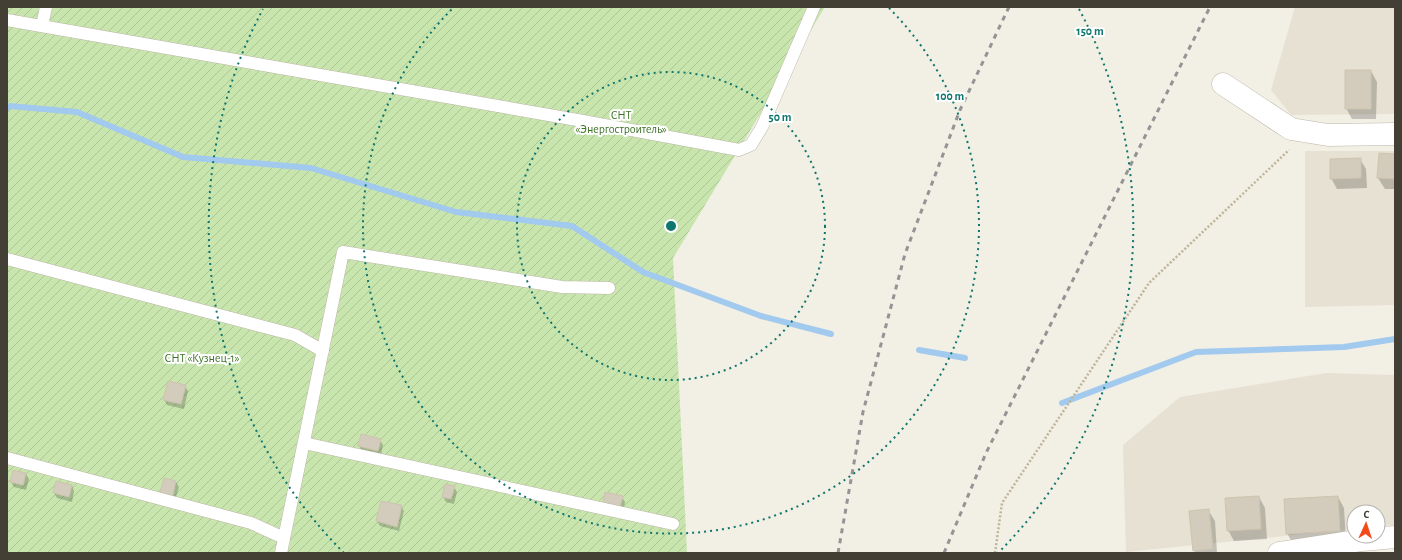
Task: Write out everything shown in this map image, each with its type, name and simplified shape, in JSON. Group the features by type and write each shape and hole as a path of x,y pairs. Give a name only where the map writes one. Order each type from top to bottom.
{"street":[{"path":"1223,84 1291,129 1328,135 1395,134"},
{"path":"1279,553 1362,546 1395,537"}],"lane":[{"path":"42,26 46,7"},
{"path":"7,20 583,121 739,150 751,145 762,127 814,7"},
{"path":"281,553 342,252 562,287 609,288"},
{"path":"7,259 295,335 323,351"},
{"path":"304,443 673,524"},
{"path":"7,458 251,523 284,538"}],"path":[{"path":"995,553 1002,503 1149,283 1309,132"}],"shaded area":[{"path":"1295,7 1395,7 1395,114 1291,115 1271,90"},
{"path":"1305,151 1395,151 1395,305 1305,307"},
{"path":"1326,373 1395,375 1395,525 1386,526 1386,504 1346,504 1346,530 1126,552 1123,445 1180,397"}],"green space":[{"name":"СНТ «Кузнец-1»","path":"7,7 825,7 673,258 687,553 7,553"}],"building":[{"path":"1345,70 1371,70 1371,109 1345,109"},
{"path":"1379,153 1395,154 1395,179 1377,178"},
{"path":"1361,158 1361,178 1330,179 1330,159"},
{"path":"168,381 186,385 181,404 163,400"},
{"path":"361,434 381,439 378,451 358,446"},
{"path":"13,470 26,473 23,485 10,482"},
{"path":"164,478 176,481 172,499 159,496"},
{"path":"56,481 72,485 69,497 53,493"},
{"path":"445,484 455,486 451,499 442,497"},
{"path":"605,492 623,496 620,507 603,503"},
{"path":"1259,496 1261,529 1227,531 1225,498"},
{"path":"1338,496 1340,531 1286,534 1284,499"},
{"path":"381,501 402,505 397,527 376,521"},
{"path":"1209,509 1213,549 1193,551 1189,511"}],"waterway":[{"path":"7,108 10,106 77,112 183,157 311,168 456,212 572,226 643,272 761,316 831,334"},
{"path":"1062,403 1196,352 1344,347 1395,339"},
{"path":"919,350 965,358"}],"railway":[{"path":"838,553 863,412 905,254 960,110 1009,7"},
{"path":"944,553 986,453 1210,7"}],"park label":[{"name":"СНТ «Энергостроитель»","path":"621,122"}]}
